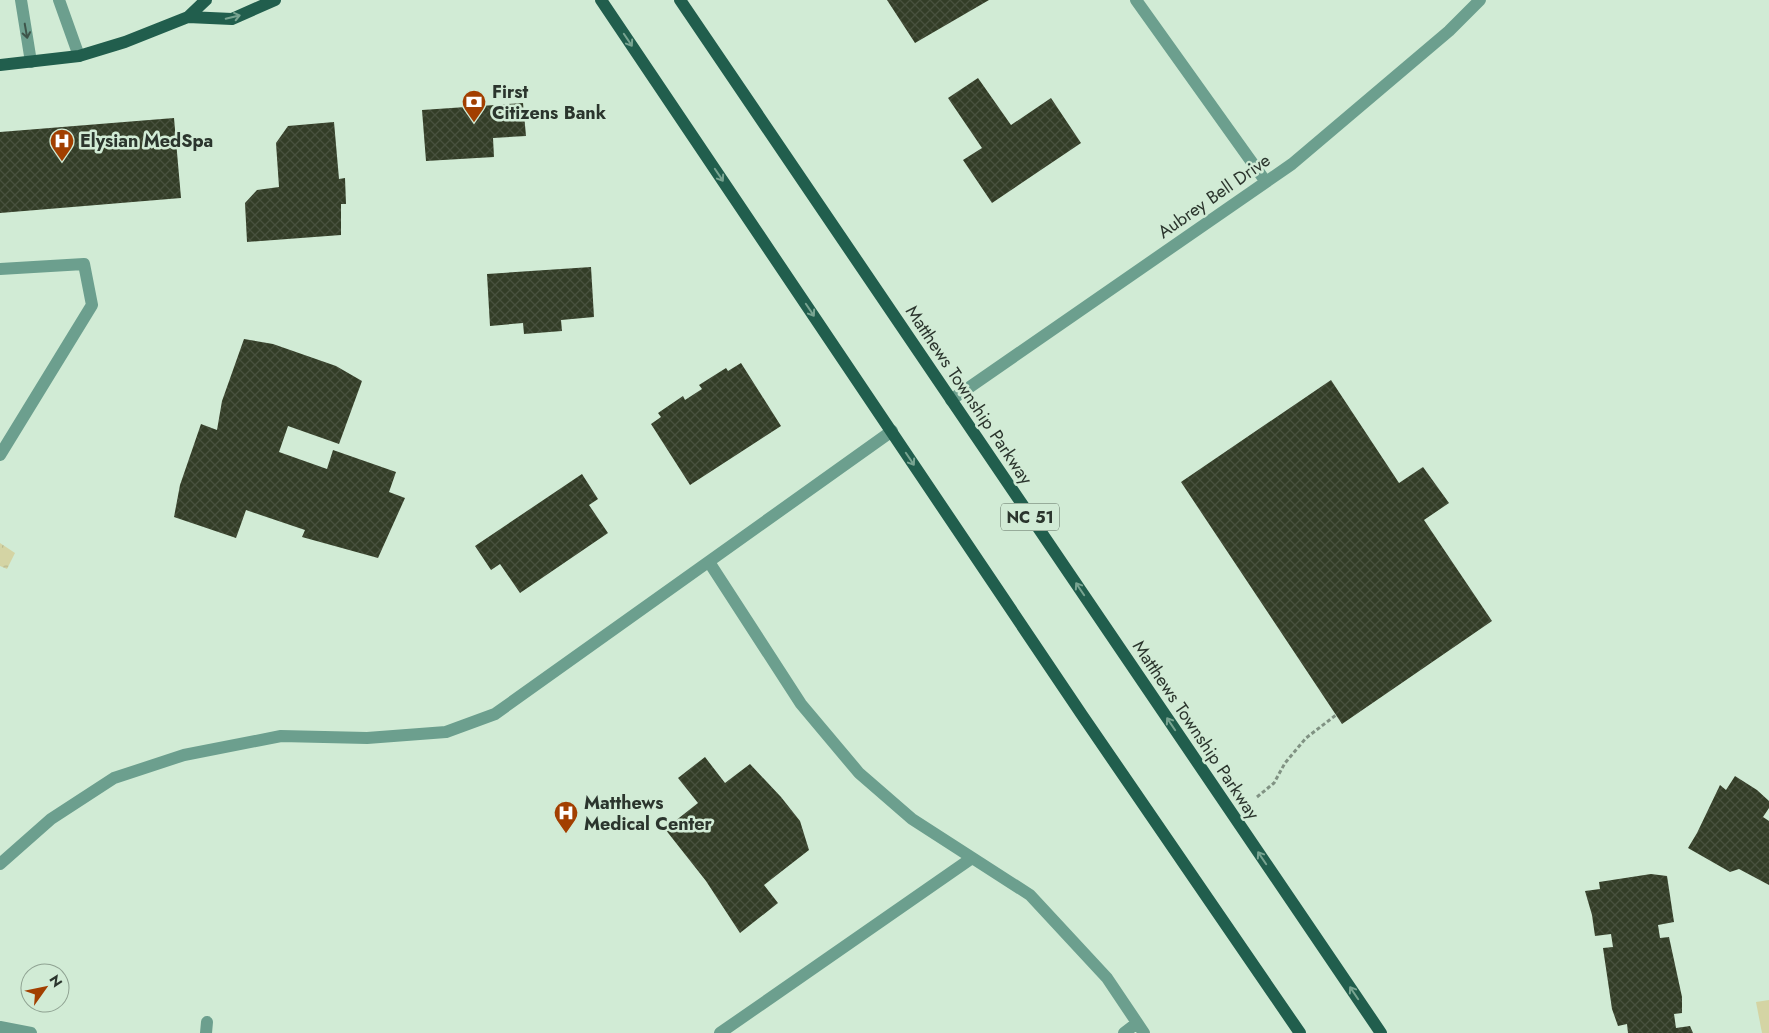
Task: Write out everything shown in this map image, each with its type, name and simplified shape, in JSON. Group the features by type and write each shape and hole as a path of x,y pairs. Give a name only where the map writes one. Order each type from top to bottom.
{"main road":[{"path":"0,65 79,56 125,42 188,17 206,0"},
{"path":"188,17 232,19 276,0"},
{"path":"601,0 1300,1033"},
{"name":"Matthews Township Parkway","path":"680,0 1381,1033"}],"street":[{"path":"21,0 31,62"},
{"path":"59,0 79,56"},
{"path":"1136,0 1266,182"},
{"name":"Aubrey Bell Drive","path":"951,400 1292,164 1434,43 1480,0"},
{"path":"0,269 84,264 92,305 0,455"},
{"path":"0,864 51,819 114,778 184,755 281,736 366,738 446,732 495,714 892,431"},
{"path":"709,562 801,704 859,773 912,819 1030,895 1108,978 1140,1028 1124,1033"},
{"path":"720,1033 972,858"},
{"path":"0,1027 30,1033"}],"path":[{"path":"1256,796 1274,783 1286,763 1306,738 1336,715"}],"green space":[{"path":"0,543 15,553 7,569 0,566"},
{"path":"1769,1000 1769,1033 1762,1033 1756,1002"}],"building":[{"path":"887,0 989,0 915,43"},
{"path":"978,78 1011,125 1051,98 1081,143 992,203 963,160 982,148 948,98"},
{"name":"First Citizens Bank","path":"523,103 526,136 493,138 494,157 426,161 422,110"},
{"path":"174,118 181,198 0,213 0,132"},
{"path":"334,122 339,179 345,178 346,204 341,204 341,235 247,242 245,203 257,190 279,187 276,143 288,126"},
{"path":"591,267 594,317 561,320 562,331 524,334 523,323 490,326 487,274"},
{"path":"244,339 273,344 336,366 362,381 339,444 288,426 279,452 327,469 333,450 396,472 389,492 405,498 378,558 302,537 305,530 246,510 236,538 174,517 180,485 201,424 217,430 222,401"},
{"path":"741,363 781,426 690,485 651,424 661,417 658,413 683,396 685,400 702,389 699,385 726,368 728,371"},
{"path":"1331,380 1399,483 1423,467 1449,503 1424,520 1492,621 1342,724 1181,482"},
{"path":"582,474 598,499 589,505 608,533 520,593 500,564 491,570 475,546"},
{"path":"705,757 725,783 750,764 781,797 800,821 809,850 764,885 778,903 740,933 706,881 665,829 698,803 678,778"},
{"path":"1735,776 1757,790 1769,801 1769,808 1763,817 1769,821 1769,885 1739,869 1730,872 1688,848 1720,785 1726,790"},
{"path":"1651,874 1667,876 1674,922 1658,925 1660,938 1669,937 1682,997 1682,1013 1674,1014 1676,1028 1690,1026 1693,1033 1628,1033 1627,1024 1618,1026 1612,1009 1603,948 1613,947 1611,934 1595,936 1592,915 1585,891 1600,889 1599,882"}],"place":[{"name":"First Citizens Bank","path":"474,123"},
{"name":"Elysian MedSpa","path":"62,162"},
{"name":"Matthews Medical Center","path":"566,834"}]}
